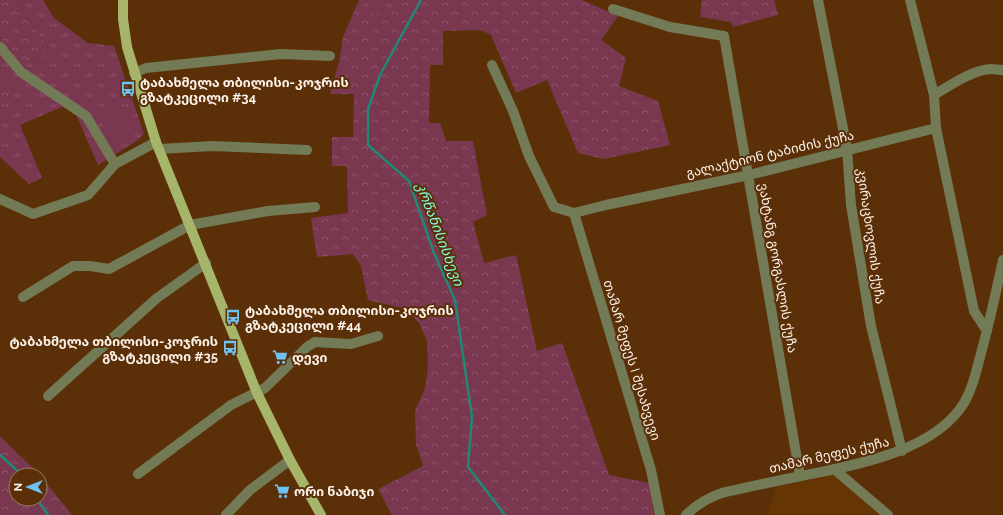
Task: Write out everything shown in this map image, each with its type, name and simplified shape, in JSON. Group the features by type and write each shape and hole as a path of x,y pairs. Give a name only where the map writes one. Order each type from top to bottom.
{"main road":[{"path":"123,0 124,26 127,47 157,146 206,263 256,393 290,460 321,515"}],"street":[{"name":"კვირაცხოვლის ქუჩა","path":"818,0 847,149 851,205 871,326 902,451"},
{"path":"910,0 934,95 936,128 974,311 987,332"},
{"name":"ვახტანგ გორგასლის ქუჩა","path":"613,9 670,27 724,36 800,476"},
{"path":"0,47 21,72 86,116 115,164"},
{"path":"134,73 146,68 281,54 330,56"},
{"path":"492,65 513,111 529,156 554,207 574,213"},
{"path":"934,95 976,72 991,69 1003,70"},
{"name":"გალაქტიონ ტაბიძის ქუჩა","path":"574,213 749,175 847,149 936,128"},
{"path":"0,199 33,214 88,195 115,164 157,146 212,146 307,150"},
{"path":"23,297 73,266 90,266 109,269 190,225 268,211 316,207"},
{"name":"თამარ მეფეს I შესახვევი","path":"574,213 651,470 660,515"},
{"name":"თამარ მეფეს ქუჩა","path":"686,515 694,506 708,497 800,476 834,470 902,451 919,442 953,418 964,403 972,385 987,332 1003,260"},
{"path":"48,396 157,298 206,263"},
{"path":"138,474 231,405 265,388 307,347 316,342 351,344 378,336"},
{"path":"226,515 250,490 290,460"},
{"path":"834,470 888,515"}],"shaded area":[{"path":"837,474 888,515 767,515 776,487"}],"green space":[{"path":"0,0 17,0 50,51 24,65 0,37"},
{"path":"17,0 43,0 54,18 88,43 114,46 144,134 138,140 98,165 71,103 20,125 42,178 29,184 0,157 0,105 14,92 4,77 0,80 0,37 24,65 50,51"},
{"path":"359,0 398,0 386,21 358,2"},
{"path":"398,0 582,0 618,16 601,40 626,58 619,86 658,101 670,145 604,159 578,153 547,80 516,93 491,35 480,30 443,31 443,65 430,65 429,123 440,123 446,141 473,141 487,215 473,222 484,263 516,255 537,351 562,343 609,475 649,483 654,515 392,515 378,489 423,466 416,444 415,411 425,388 428,368 427,341 419,323 406,309 368,300 361,266 353,254 317,257 311,218 348,213 347,166 332,166 332,137 353,137 354,94 330,94 339,62 343,37 358,2 386,21"},
{"path":"702,0 774,0 778,15 733,27 731,22 700,17"},
{"path":"4,77 14,92 0,105 0,80"},
{"path":"117,100 135,137 113,147 96,110"},
{"path":"0,436 32,467 8,467 8,507 48,507 48,485 72,515 0,515"}],"waterway":[{"name":"კრწანისისხევი","path":"421,0 380,75 368,109 368,145 409,181 434,253 455,300 472,417 468,467 505,515"},
{"path":"0,455 13,467"},
{"path":"42,507 48,515"}],"place":[{"name":"ტაბახმელა თბილისი-კოჯრის გზატკეცილი #34","path":"128,89"},
{"name":"ტაბახმელა თბილისი-კოჯრის გზატკეცილი #44","path":"233,317"},
{"name":"ტაბახმელა თბილისი-კოჯრის გზატკეცილი #35","path":"230,348"},
{"name":"დევი","path":"280,357"},
{"name":"ორი ნაბიჯი","path":"282,491"}]}
